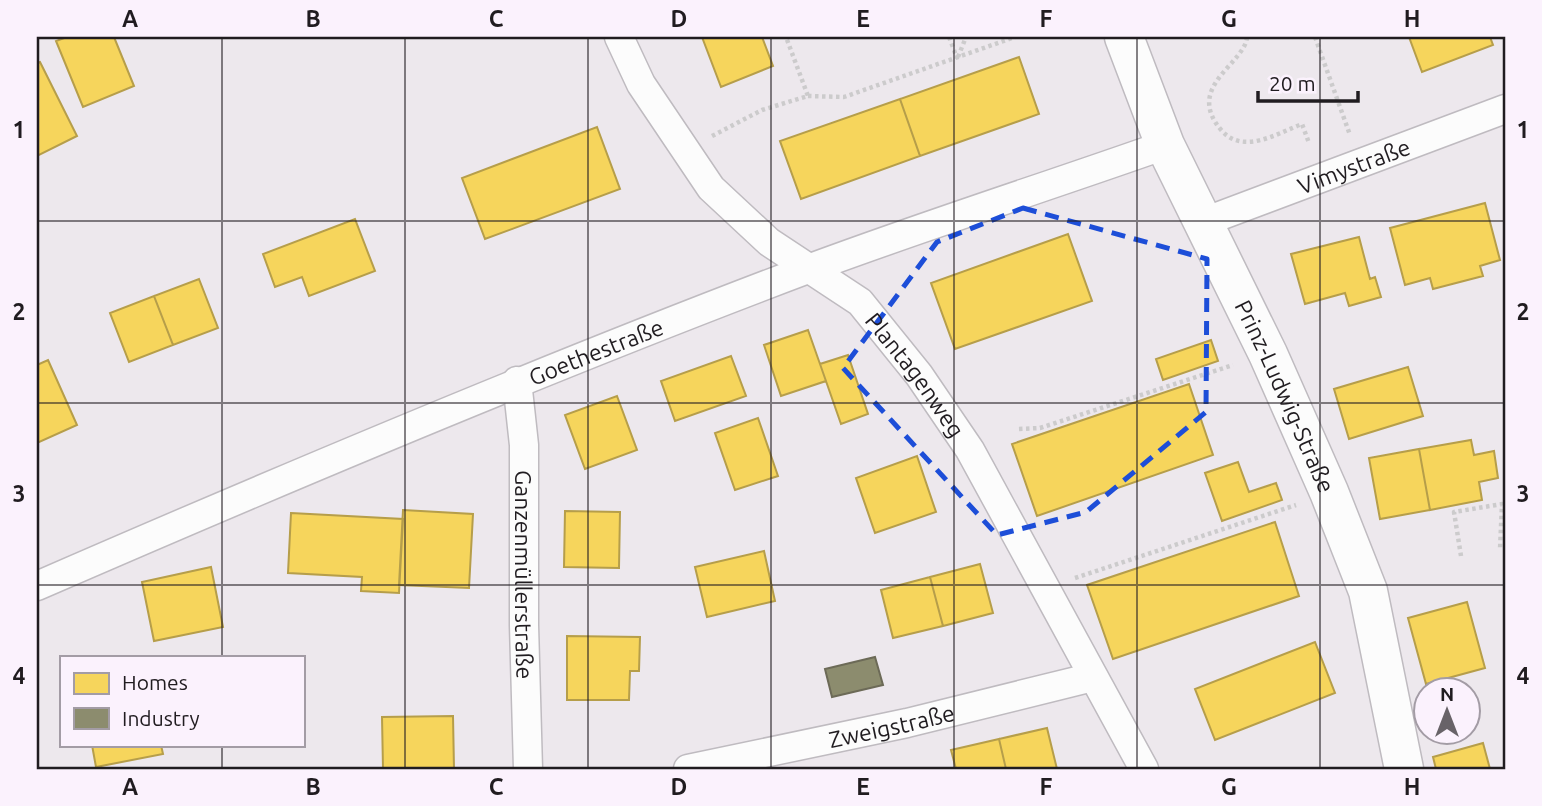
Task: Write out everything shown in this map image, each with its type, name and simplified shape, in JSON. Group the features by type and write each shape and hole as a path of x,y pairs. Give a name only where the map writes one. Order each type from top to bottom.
{"street":[{"name":"Plantagenweg","path":"619,37 641,83 711,188 769,242 860,302 919,375 970,450 1144,769"},
{"name":"Prinz-Ludwig-Straße","path":"1124,37 1165,145 1201,223 1268,354 1329,492 1368,591 1404,769"},
{"name":"Vimystraße","path":"1201,223 1360,160 1505,108"},
{"name":"Goethestraße","path":"37,586 333,456 517,381 811,268 1165,145"},
{"name":"Ganzenmüllerstraße","path":"517,381 524,445 528,769"},
{"name":"Zweigstraße","path":"688,769 907,723 1093,677"}],"path":[{"path":"786,37 808,96"},
{"path":"949,37 957,58"},
{"path":"957,58 966,37"},
{"path":"710,137 762,110 808,96 844,97 1015,37"},
{"path":"1247,37 1247,43 1228,65 1211,94 1214,118 1222,131 1242,143 1251,143 1302,124 1310,143"},
{"path":"1315,37 1360,160"},
{"path":"1019,429 1040,428 1225,368"},
{"path":"1461,556 1454,512 1502,504 1500,549"},
{"path":"1079,576 1288,508"}],"highlighted area":[{"path":"1023,208 1207,259 1206,412 1086,512 997,535 843,368 937,242"}],"building: Homes":[{"path":"67,37 114,37 134,86 83,107 56,41"},
{"path":"702,37 762,37 773,66 721,87"},
{"path":"1409,37 1490,37 1493,45 1422,72"},
{"path":"1019,57 1039,114 920,156 900,99"},
{"path":"40,62 77,136 37,156 37,63"},
{"path":"900,99 920,156 801,199 780,141"},
{"path":"597,127 620,189 485,239 462,178"},
{"path":"1485,203 1500,260 1480,266 1483,276 1433,289 1430,278 1405,285 1390,228"},
{"path":"355,219 375,271 309,296 302,277 275,287 263,254"},
{"path":"1068,234 1092,301 955,349 931,283"},
{"path":"1359,237 1370,279 1375,277 1381,297 1349,306 1345,293 1305,304 1291,254"},
{"path":"199,279 218,328 173,345 154,296"},
{"path":"154,296 173,345 129,362 110,313"},
{"path":"808,330 826,381 781,396 764,345"},
{"path":"1211,340 1218,361 1163,380 1156,359"},
{"path":"848,355 868,414 841,424 820,364"},
{"path":"731,356 746,396 675,421 661,381"},
{"path":"48,360 77,425 37,443 37,365"},
{"path":"1408,367 1423,416 1349,439 1334,389"},
{"path":"1189,384 1213,455 1037,516 1012,444"},
{"path":"617,396 637,450 585,469 565,415"},
{"path":"758,418 778,476 735,490 715,433"},
{"path":"1471,440 1474,455 1494,451 1498,478 1479,482 1482,500 1430,510 1419,449"},
{"path":"1419,449 1430,510 1380,519 1369,458"},
{"path":"917,456 936,512 875,533 856,478"},
{"path":"1238,462 1249,492 1276,483 1282,500 1222,521 1205,473"},
{"path":"403,510 473,514 469,588 399,585"},
{"path":"565,511 620,512 619,568 564,567"},
{"path":"291,513 403,519 399,593 361,591 362,577 288,573"},
{"path":"1275,522 1299,596 1113,659 1087,585"},
{"path":"764,551 775,601 707,617 695,567"},
{"path":"980,564 993,613 943,626 930,577"},
{"path":"211,567 223,627 154,641 142,582"},
{"path":"930,577 943,626 893,638 881,590"},
{"path":"1467,602 1485,668 1456,676 1424,676 1408,618"},
{"path":"567,636 640,637 639,671 630,671 629,700 567,700"},
{"path":"1315,642 1335,693 1215,740 1195,689"},
{"path":"453,716 454,769 383,769 382,717"},
{"path":"1047,728 1057,769 1006,769 999,739"},
{"path":"999,739 1006,769 956,769 951,750"},
{"path":"1482,743 1490,769 1436,769 1433,757 1472,746 1482,746"},
{"path":"92,746 161,746 163,754 96,767"}],"building: Industry":[{"path":"875,657 883,685 832,697 825,669"}]}
